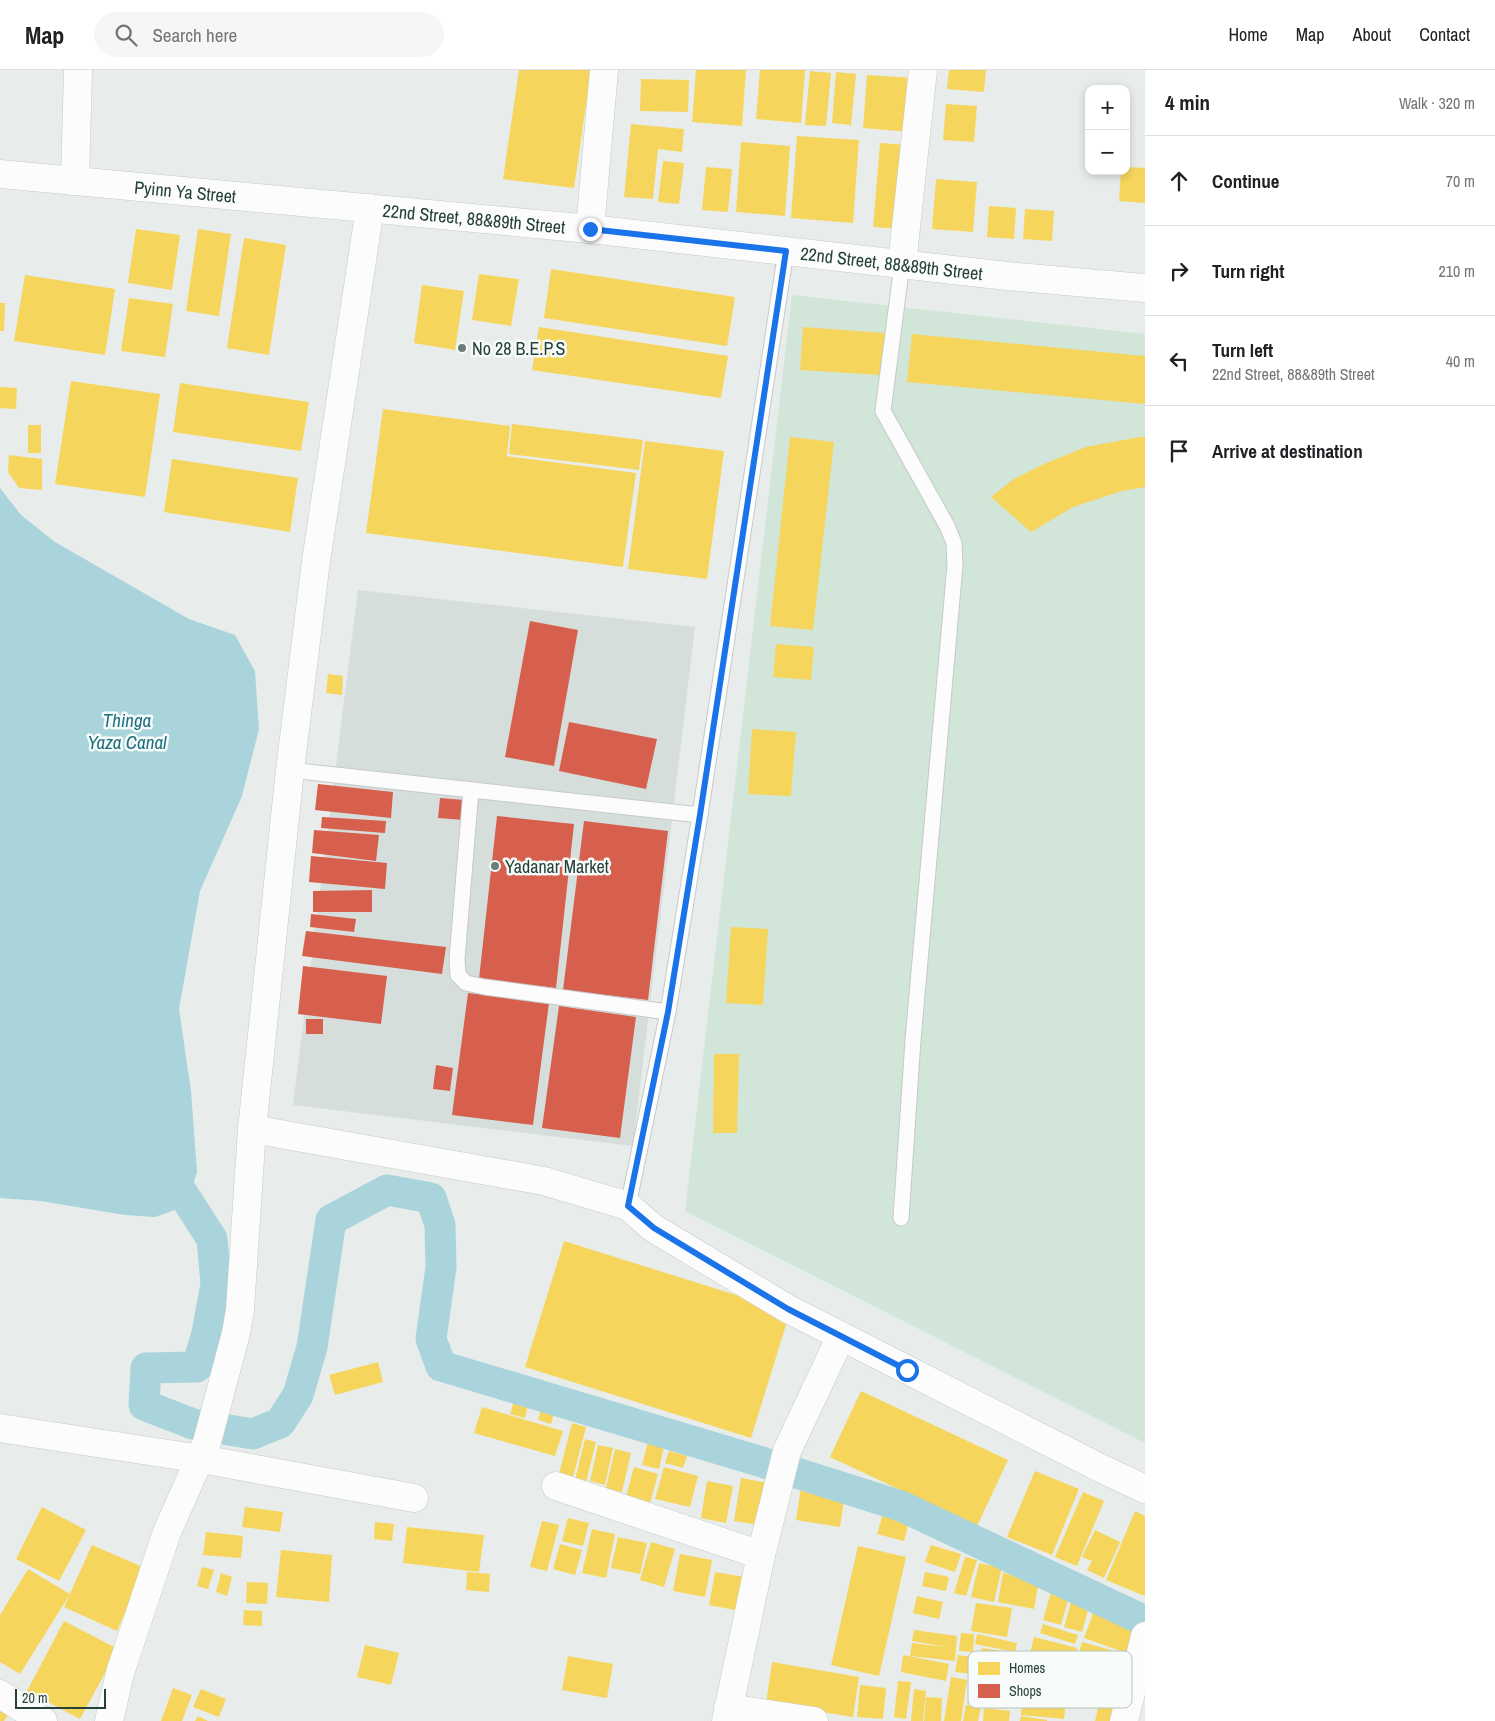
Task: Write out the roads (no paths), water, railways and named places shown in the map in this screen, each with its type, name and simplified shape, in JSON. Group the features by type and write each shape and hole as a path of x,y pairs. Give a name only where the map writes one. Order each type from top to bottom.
{"street":[{"path":"75,181 78,70"},
{"path":"590,229 604,70"},
{"path":"902,264 923,70"},
{"name":"Pyinn Ya Street","path":"0,174 370,208"},
{"path":"109,1721 120,1673 167,1532 204,1450 236,1334 240,1310 252,1129 290,770 316,561 370,208"},
{"name":"22nd Street, 88&89th Street","path":"370,208 590,229 1007,276 1145,288"},
{"path":"252,1129 544,1181 628,1206 654,1228 788,1309 1145,1489"},
{"path":"814,1721 727,1714 761,1555 787,1451 840,1336"},
{"path":"0,1428 204,1450 414,1498"},
{"path":"556,1486 761,1555"},
{"path":"1132,1689 1145,1636"},
{"path":"0,1694 43,1721"},
{"path":"1124,1721 1127,1708"}],"lane":[{"path":"628,1206 668,1012 786,251"},
{"path":"901,1218 913,1040 955,565 954,543 948,526 883,411 902,264"},
{"path":"290,770 700,815"},
{"path":"471,790 457,959 458,974 466,983 485,987 668,1012"}],"water":[{"name":"Thinga Yaza Canal","path":"0,488 21,515 55,542 189,619 235,635 255,671 259,729 242,796 200,891 179,1009 191,1091 197,1172 186,1206 155,1217 125,1215 41,1201 0,1198"}],"waterway":[{"path":"165,1166 212,1239 216,1284 207,1333 197,1367 146,1368 144,1405 193,1424 253,1434 280,1423 298,1395 312,1347 331,1220 387,1190 431,1198 440,1225 441,1267 431,1339 441,1366 762,1462 901,1506 1145,1621"}],"place":[{"name":"No 28 B.E.P.S","path":"462,348"},
{"name":"Yadanar Market","path":"495,866"}]}
